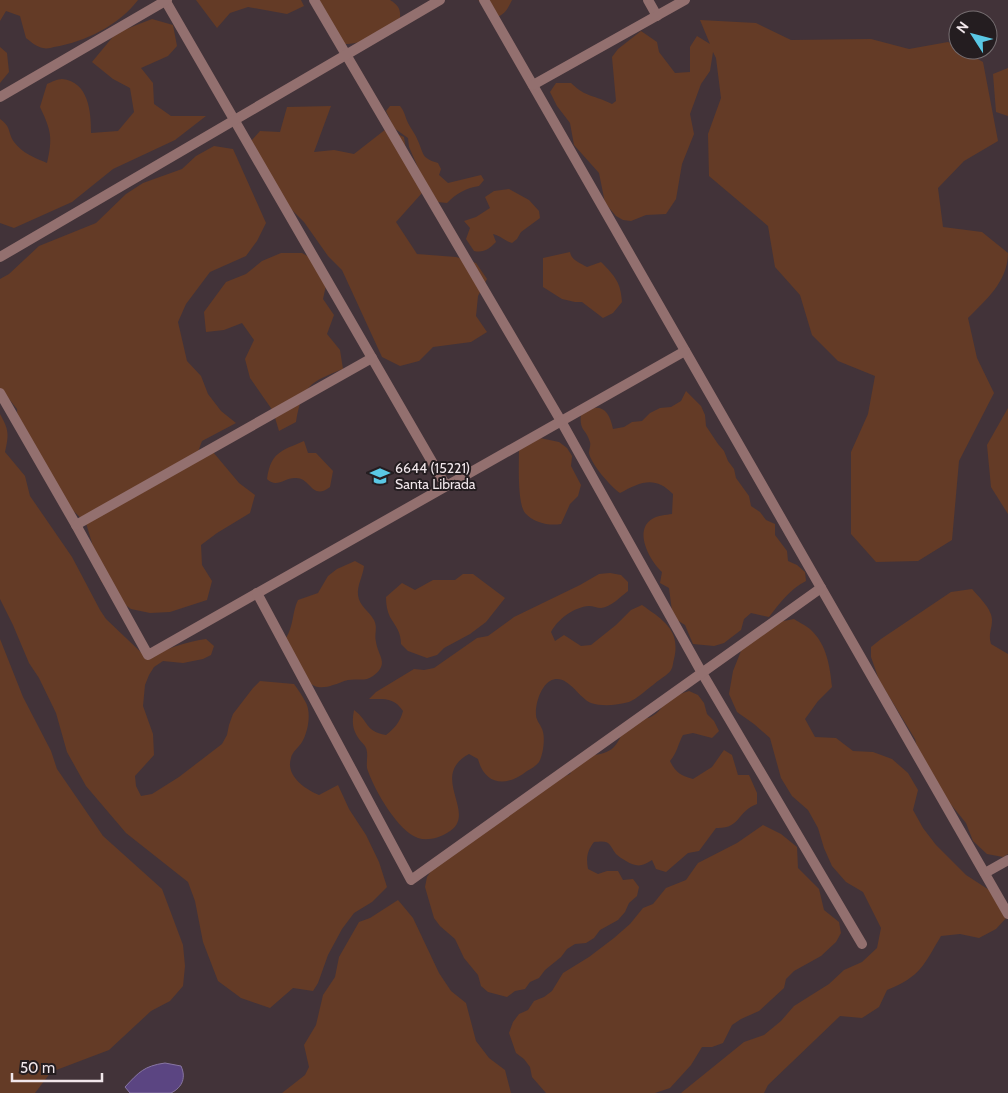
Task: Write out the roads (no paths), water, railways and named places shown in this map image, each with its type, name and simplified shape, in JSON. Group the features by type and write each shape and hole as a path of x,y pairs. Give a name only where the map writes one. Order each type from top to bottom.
{"street":[{"path":"0,97 166,0 446,486"},
{"path":"314,0 561,421 702,673 862,944"},
{"path":"0,257 440,0"},
{"path":"484,0 1008,914"},
{"path":"648,0 657,16"},
{"path":"533,85 685,0"},
{"path":"0,393 148,656 685,351"},
{"path":"76,525 372,358"},
{"path":"257,593 411,880 821,588"},
{"path":"985,872 1008,860"}],"place":[{"name":"6644 (15221) Santa Librada","path":"380,476"}]}
